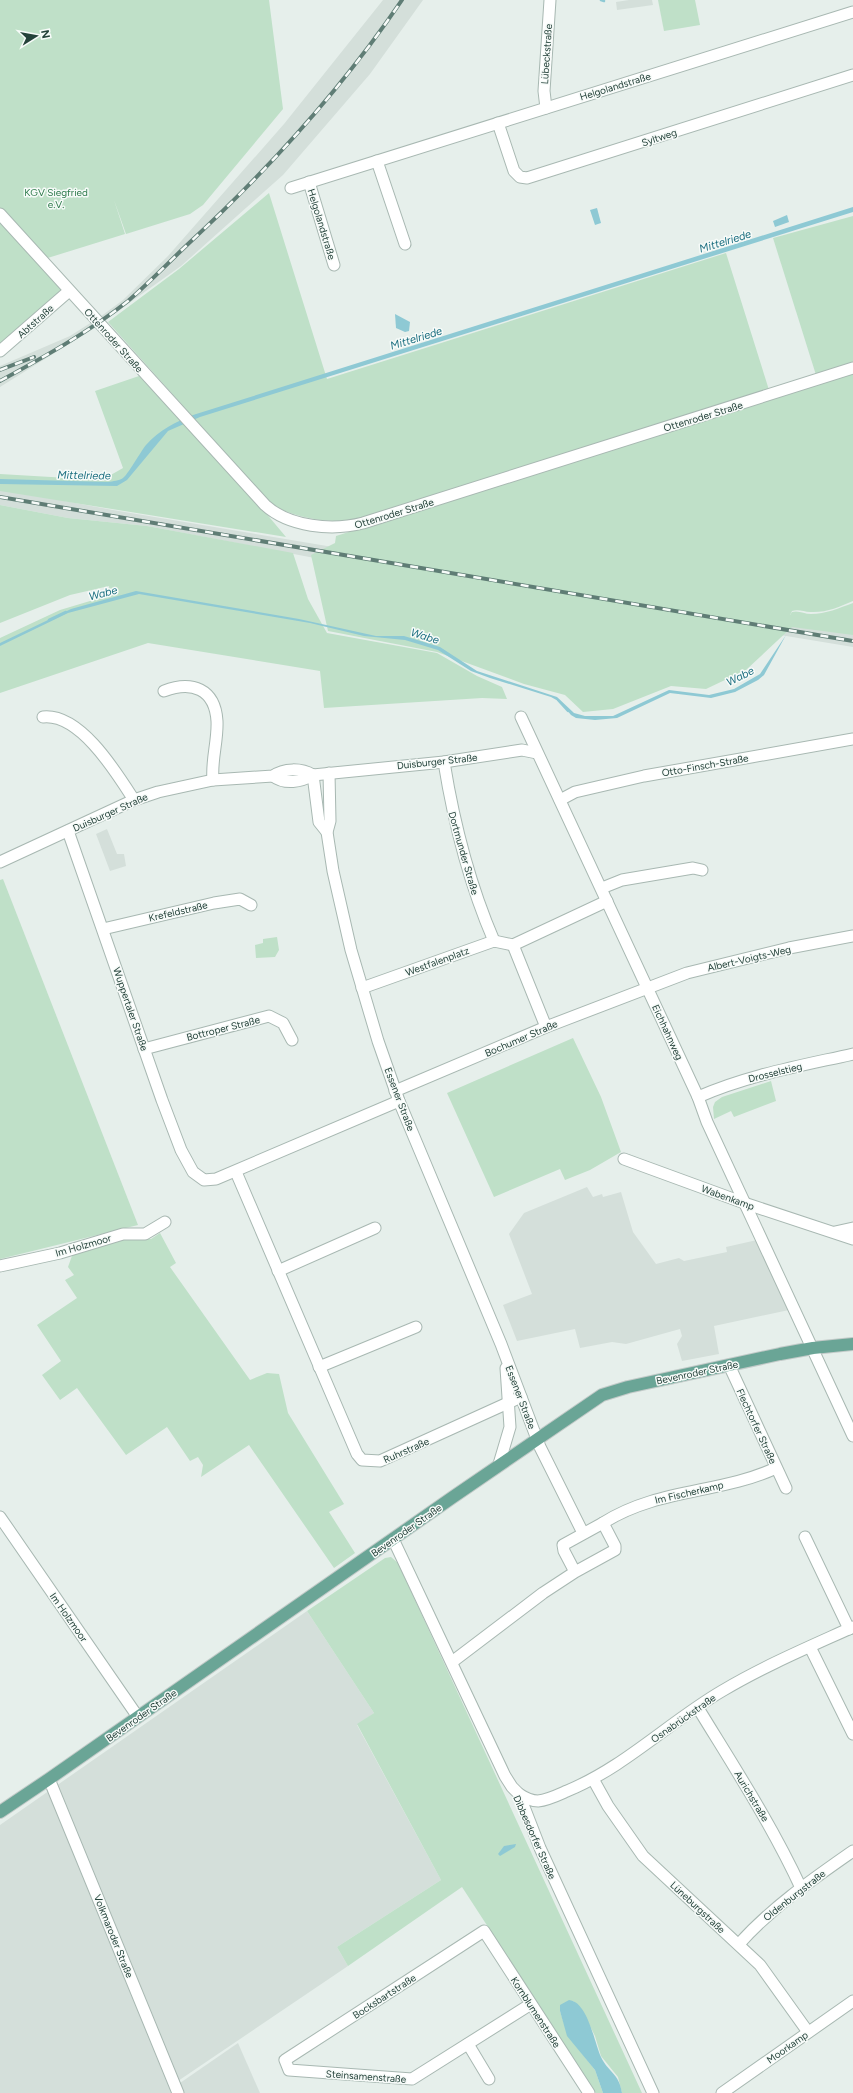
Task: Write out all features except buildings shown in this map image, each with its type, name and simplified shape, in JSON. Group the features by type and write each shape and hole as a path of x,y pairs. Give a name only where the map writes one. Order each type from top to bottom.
{"main road":[{"name":"Bevenroder Straße","path":"0,1812 499,1464 594,1400 611,1392 729,1365 813,1348 853,1344"}],"street":[{"name":"Lübeckstraße","path":"546,108 544,91 550,0"},
{"name":"Helgolandstraße","path":"291,188 853,12"},
{"name":"Syltweg","path":"498,123 514,171 520,176 527,178 853,75"},
{"path":"377,161 405,244"},
{"name":"Helgolandstraße","path":"309,182 334,265"},
{"name":"Ottenroder Straße","path":"0,214 192,426 275,514 314,525 344,527 363,523 853,368"},
{"name":"Abtstraße","path":"0,351 69,291"},
{"path":"164,691 175,687 194,686 206,694 211,701 217,721 212,766 213,780"},
{"path":"43,717 54,716 78,730 104,757 134,800"},
{"name":"Eichhahnweg","path":"521,717 536,753 560,800 648,987 698,1097 707,1122 747,1204 853,1436"},
{"name":"Otto-Finsch-Straße","path":"560,800 575,792 637,777 853,739"},
{"name":"Duisburger Straße","path":"0,862 134,800 158,792 213,780 273,776 280,771 304,770 313,774 444,762 522,750 536,753"},
{"name":"Dortmunder Straße","path":"444,762 460,843 474,891 494,941"},
{"name":"Essener Straße","path":"329,773 330,820 327,832 341,910 362,988 397,1096 505,1356 537,1439"},
{"name":"Essener Straße","path":"313,774 319,822 327,832"},
{"name":"Wuppertaler Straße","path":"68,831 162,1100 185,1159 193,1172 204,1180"},
{"path":"602,888 622,880 693,868 702,870"},
{"name":"Krefeldstraße","path":"103,929 185,909 240,899 251,905"},
{"path":"494,941 513,945 607,901"},
{"name":"Albert-Voigts-Weg","path":"648,987 687,973 746,958 853,936"},
{"name":"Westfalenplatz","path":"362,988 494,941"},
{"path":"513,945 546,1027"},
{"name":"Bochumer Straße","path":"204,1180 216,1179 236,1172 546,1027 648,987"},
{"name":"Bottroper Straße","path":"144,1049 269,1016 283,1023 292,1040"},
{"name":"Drosselstieg","path":"698,1097 722,1087 768,1073 853,1054"},
{"name":"Wabenkamp","path":"624,1159 747,1204 853,1239"},
{"name":"Ruhrstraße","path":"236,1172 357,1454 362,1460 369,1462 380,1461 521,1397"},
{"name":"Im Holzmoor","path":"0,1266 60,1253 123,1234 145,1234 165,1222"},
{"path":"278,1271 375,1228"},
{"path":"834,1232 853,1228"},
{"path":"319,1367 416,1327"},
{"name":"Essener Straße","path":"499,1464 510,1427 505,1356"},
{"name":"Flechtorfer Straße","path":"729,1365 786,1488"},
{"path":"537,1439 583,1532"},
{"name":"Im Fischerkamp","path":"575,1572 564,1551 563,1545 583,1532 647,1502 745,1480 776,1468"},
{"name":"Im Holzmoor","path":"0,1517 138,1717"},
{"path":"452,1662 512,1616 575,1572 615,1550 615,1546 603,1523"},
{"name":"Osnabrückstraße","path":"519,1794 527,1799 538,1801 547,1799 593,1779 632,1755 721,1691 750,1675 851,1628 805,1537"},
{"name":"Dibbesdorfer Straße","path":"393,1539 505,1776 512,1788 519,1794 543,1855 653,2093"},
{"path":"810,1647 853,1734"},
{"name":"Aurichstraße","path":"698,1708 765,1816 801,1888"},
{"name":"Volkmaroder Straße","path":"49,1779 178,2093"},
{"name":"Lüneburgstraße","path":"593,1779 608,1806 643,1856 760,1965 808,2032"},
{"name":"Oldenburgstraße","path":"739,1944 767,1916 801,1888 853,1851"},
{"name":"Kornblumenstraße","path":"484,1931 589,2093"},
{"name":"Bocksbartstraße","path":"285,2060 484,1931"},
{"name":"Moorkamp","path":"722,2093 853,2001"},
{"name":"Steinsamenstraße","path":"285,2060 289,2070 412,2079 531,2004"},
{"path":"468,2044 489,2079"}],"shaded area":[{"path":"383,0 423,0 370,74 283,175 181,266 104,321 100,317 123,300 168,256 284,124"},
{"path":"629,0 652,0 653,5 617,10 616,2"},
{"path":"92,322 96,327 0,387 0,366 70,336"},
{"path":"0,489 113,510 571,587 853,632 853,647 320,559 147,526 68,518 0,505"},
{"path":"107,829 117,854 124,854 126,866 110,871 96,834"},
{"path":"587,1187 593,1197 602,1194 603,1197 621,1192 633,1232 656,1264 679,1258 684,1261 727,1252 726,1247 757,1240 789,1310 714,1326 719,1354 682,1361 677,1344 682,1336 680,1329 626,1344 612,1342 580,1348 575,1329 517,1341 503,1305 532,1294 509,1234 524,1213"},
{"path":"307,1611 374,1713 357,1725 441,1880 337,1947 348,1966 178,2081 183,2093 0,2093 0,1825"},
{"path":"238,2043 260,2093 184,2093 180,2083"}],"green space":[{"name":"KGV Siegfried e.V.","path":"0,0 269,0 283,109 203,205 190,214 126,234 114,200 125,234 38,261 63,290 0,345"},
{"path":"658,0 695,0 700,25 664,31"},
{"path":"269,193 327,379 726,253 769,390 353,521 312,519 292,514 272,505 108,322 179,269"},
{"path":"853,216 853,363 816,375 773,238"},
{"path":"853,373 853,601 827,611 808,612 795,610 792,611 790,615 792,612 811,614 822,613 853,603 853,635 792,627 746,670 706,689 671,686 613,709 583,712 565,695 524,684 437,652 328,631 311,555 335,543 336,536"},
{"path":"139,376 260,506 286,537 0,491 0,474 102,480 123,468 95,391"},
{"path":"0,505 68,518 147,526 293,553 308,599 327,633 437,653 477,676 502,687 507,699 482,698 324,708 320,671 148,643 0,693 0,638 60,610 110,595 109,586 70,595 0,623"},
{"path":"3,879 138,1225 0,1259 0,880"},
{"path":"277,937 279,950 275,957 256,958 255,945 263,943 263,939"},
{"path":"573,1038 601,1097 621,1152 590,1170 565,1180 560,1169 494,1197 447,1093"},
{"path":"771,1081 776,1101 734,1117 731,1111 714,1119 713,1107 715,1102 722,1097"},
{"path":"160,1233 176,1263 170,1267 250,1380 267,1373 279,1374 288,1413 344,1504 329,1512 355,1553 334,1568 249,1445 201,1477 203,1465 198,1457 190,1461 167,1427 126,1455 77,1388 60,1400 42,1375 61,1361 37,1325 77,1298 65,1280 74,1275 68,1267 73,1253 117,1239 151,1239"},
{"path":"391,1557 398,1563 642,2093 622,2093 618,2077 601,2056 595,2036 583,2012 573,2001 560,2011 568,2036 595,2070 603,2093 596,2093 462,1887 348,1966 337,1947 441,1880 357,1724 374,1713 307,1611 385,1558"}],"water":[{"path":"853,207 853,212 200,417 168,431 127,480 117,486 0,484 0,479 108,482 120,480 131,468 146,445 156,435 168,427 193,415"},
{"path":"597,208 601,223 595,225 590,210"},
{"path":"787,215 789,222 775,227 773,221"},
{"path":"395,314 410,322 409,331 405,332 396,328"},
{"path":"136,591 299,619 376,636 404,636 440,647 477,671 557,697 574,713 585,716 613,716 669,690 709,695 734,689 760,674 786,635 764,675 758,680 735,692 711,698 670,693 617,718 595,720 576,718 571,715 560,702 551,697 471,671 438,650 405,640 364,636 310,623 139,594 68,613 0,646 0,643 71,609"},
{"path":"516,1844 515,1847 500,1856 498,1854 504,1846"},
{"path":"569,2000 576,2002 586,2015 601,2057 616,2077 621,2086 622,2093 603,2093 595,2070 567,2036 560,2011 560,2005"}],"waterway":[{"name":"Wabe","path":"49,620 66,612"},
{"name":"Wabe","path":"558,700 568,711"}],"railway":[{"path":"0,381 82,334 128,301 151,280 246,188 302,128 354,66 402,0"},
{"path":"0,370 34,357"},
{"path":"0,497 853,641"}],"water label":[{"name":"Mittelriede","path":"725,241"},
{"name":"Mittelriede","path":"416,338"},
{"name":"Mittelriede","path":"84,475"}]}
